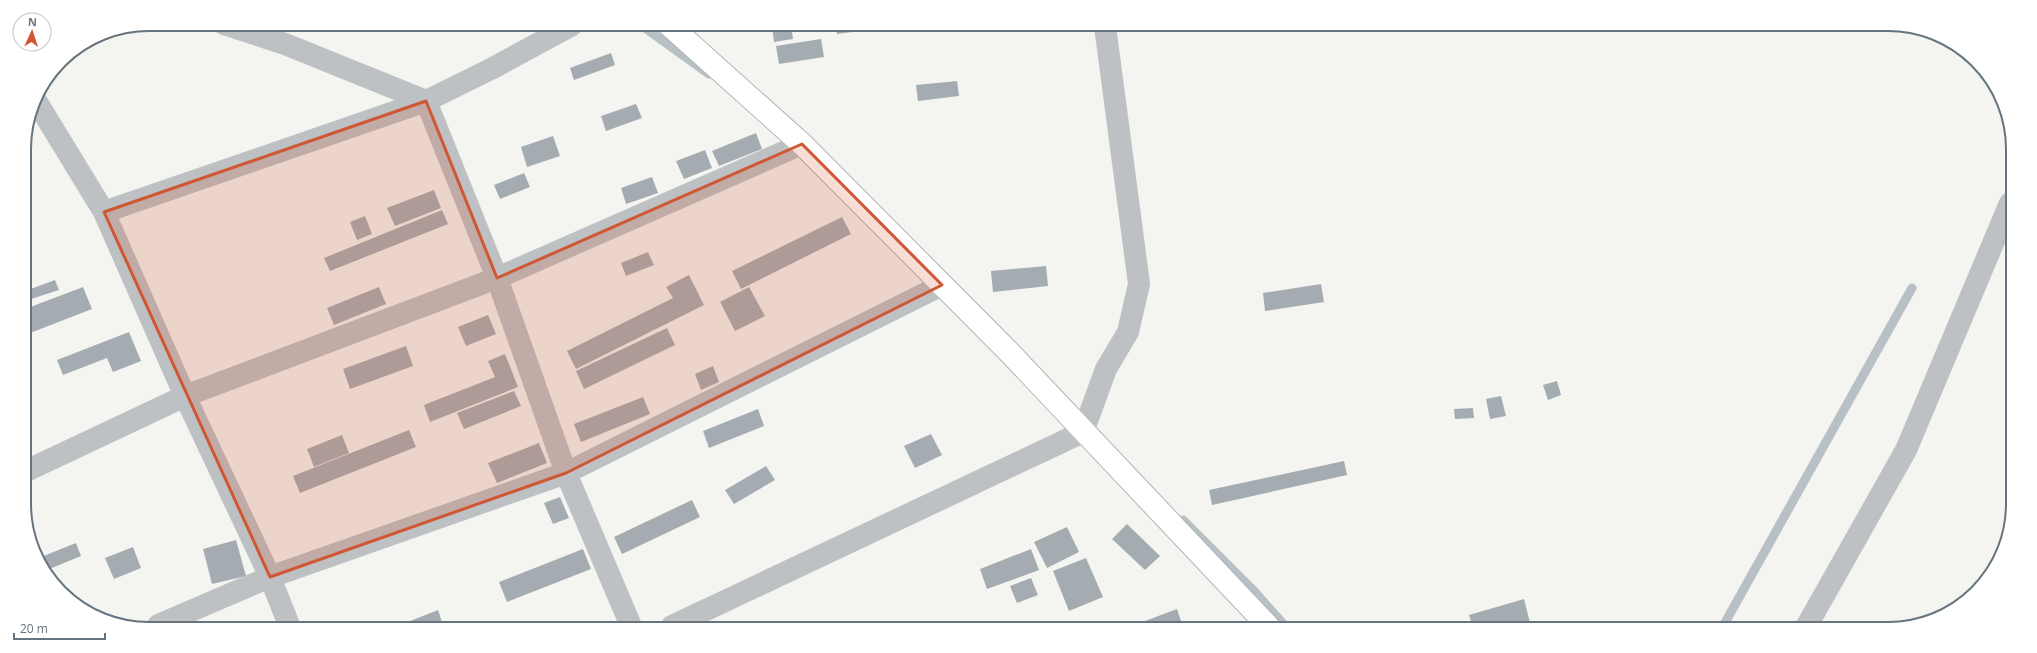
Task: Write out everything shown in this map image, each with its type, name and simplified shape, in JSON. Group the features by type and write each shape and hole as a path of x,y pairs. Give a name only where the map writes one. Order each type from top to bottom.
{"street":[{"path":"245,31 285,44 426,101 497,278 566,473 630,622"},
{"path":"104,212 426,101 491,69 561,31"},
{"path":"676,31 802,144 1009,352 1263,622"},
{"path":"680,622 1083,432 1106,369 1128,332 1139,284 1106,31"},
{"path":"39,106 104,212 185,396 270,577 288,622"},
{"path":"31,469 185,396 497,278 802,144"},
{"path":"1808,622 1906,450 2006,212"},
{"path":"165,622 270,577 566,473 942,285"}],"highlighted area":[{"path":"426,101 497,278 802,144 942,285 566,473 270,577 104,212"}],"building":[{"path":"773,31 792,31 793,39 774,42"},
{"path":"837,31 860,31 837,34"},
{"path":"821,39 824,57 779,64 776,46"},
{"path":"611,53 615,65 574,80 570,68"},
{"path":"957,81 959,96 918,101 916,85"},
{"path":"636,104 642,118 606,131 601,116"},
{"path":"756,133 762,149 719,166 712,151"},
{"path":"553,136 560,156 527,167 521,147"},
{"path":"705,150 712,168 684,179 676,161"},
{"path":"524,173 530,187 500,199 494,185"},
{"path":"652,177 658,193 626,204 621,188"},
{"path":"434,190 441,208 395,226 387,208"},
{"path":"442,210 448,224 330,271 324,258"},
{"path":"365,216 372,234 357,240 350,222"},
{"path":"842,217 851,234 741,289 732,271"},
{"path":"648,252 654,265 626,276 621,263"},
{"path":"1046,266 1048,286 993,292 991,271"},
{"path":"689,275 704,305 576,369 567,351 673,298 666,287"},
{"path":"55,280 59,290 31,299 31,289"},
{"path":"1321,284 1324,302 1265,311 1263,293"},
{"path":"83,287 92,309 31,333 31,307"},
{"path":"379,287 386,304 334,325 327,308"},
{"path":"749,287 765,316 735,331 720,302"},
{"path":"488,315 496,334 466,346 458,327"},
{"path":"667,328 675,345 584,389 576,371"},
{"path":"129,332 141,361 113,372 107,358 63,375 57,360"},
{"path":"406,346 413,366 350,389 343,369"},
{"path":"505,354 518,387 430,422 424,405 495,377 488,361"},
{"path":"713,366 719,382 701,390 695,374"},
{"path":"1557,381 1561,395 1548,400 1543,385"},
{"path":"514,391 521,406 464,429 457,413"},
{"path":"1501,396 1506,416 1490,419 1486,399"},
{"path":"643,397 650,414 581,442 574,424"},
{"path":"1473,408 1474,418 1455,419 1454,409"},
{"path":"758,409 764,426 709,448 703,431"},
{"path":"409,430 416,447 300,493 293,476"},
{"path":"931,434 942,455 915,468 904,446"},
{"path":"342,435 349,453 314,467 307,449"},
{"path":"539,443 547,463 497,483 488,463"},
{"path":"1344,461 1347,475 1212,505 1209,490"},
{"path":"766,466 775,480 734,504 725,490"},
{"path":"560,497 569,518 553,524 544,503"},
{"path":"692,500 700,517 622,554 614,537"},
{"path":"1127,524 1160,556 1145,570 1112,539"},
{"path":"1067,527 1079,552 1047,568 1034,542"},
{"path":"236,540 246,576 212,584 203,549"},
{"path":"76,543 81,556 51,568 43,556"},
{"path":"133,547 141,568 114,579 105,558"},
{"path":"583,549 591,569 507,602 499,582"},
{"path":"1031,549 1039,570 987,589 980,569"},
{"path":"1086,558 1103,597 1069,611 1053,571"},
{"path":"1031,578 1038,595 1017,603 1010,586"},
{"path":"1524,599 1530,622 1471,622 1469,615"},
{"path":"1177,609 1181,622 1142,622"},
{"path":"438,610 442,622 408,622"}],"waterway":[{"path":"649,31 709,74"},
{"path":"1725,622 1912,288"},
{"path":"1183,520 1254,591 1282,622"}]}
